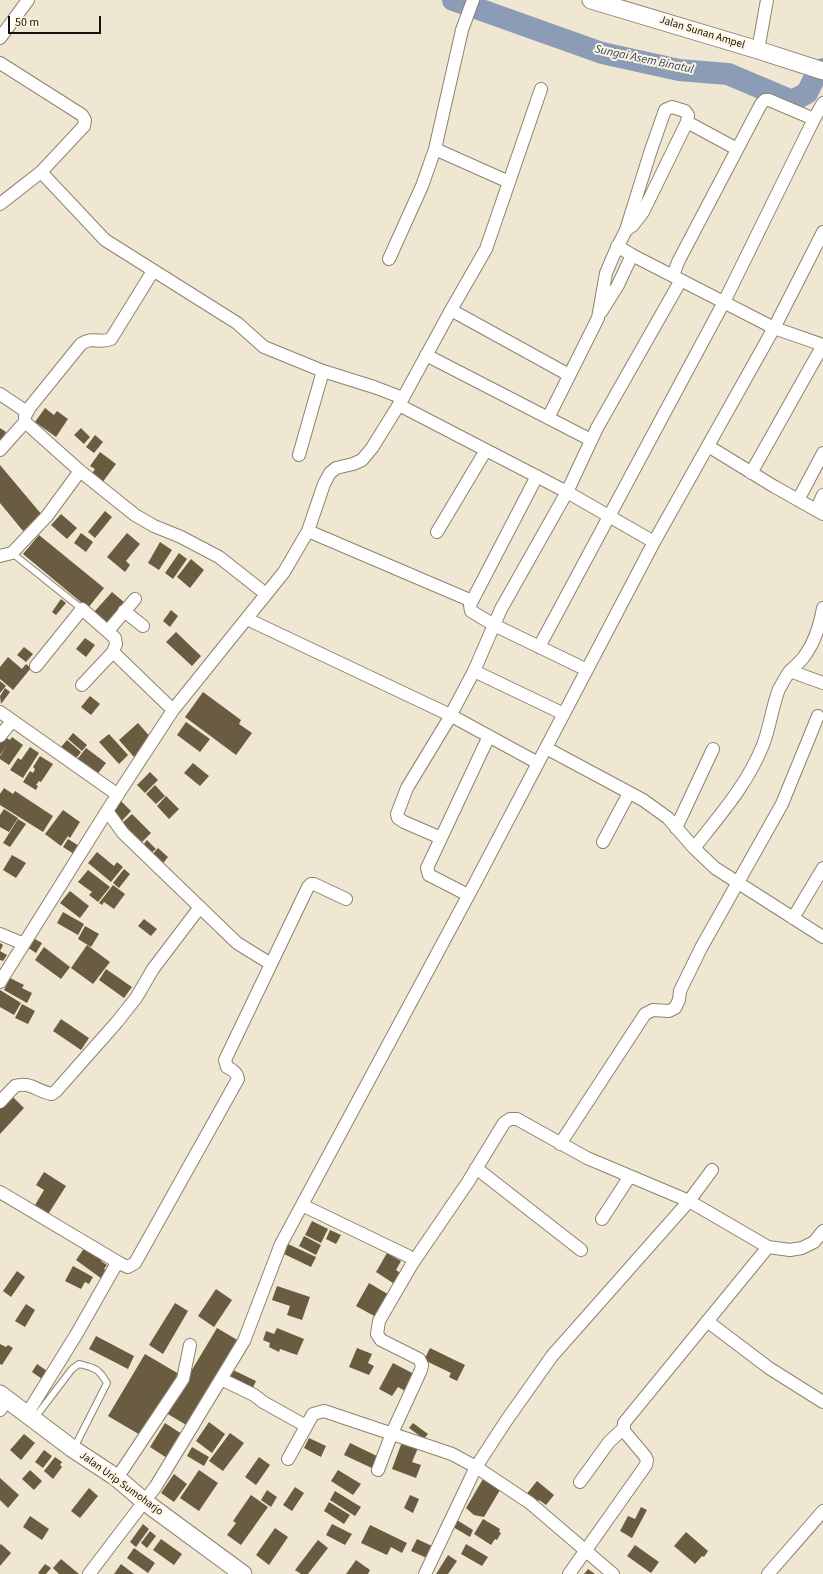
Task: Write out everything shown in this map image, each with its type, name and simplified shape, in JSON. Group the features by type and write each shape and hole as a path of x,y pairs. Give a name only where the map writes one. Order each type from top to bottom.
{"main road":[{"name":"Jalan Sunan Ampel","path":"591,0 818,69"},
{"name":"Jalan Urip Sumoharjo","path":"2,1401 30,1416 73,1449 117,1478 145,1502 243,1574"}],"street":[{"path":"0,38 28,0"},
{"path":"389,259 422,186 435,149 462,30 473,0"},
{"path":"758,50 767,0"},
{"path":"0,63 82,115 85,120 84,126 41,172 0,204"},
{"path":"0,982 107,811 173,710 284,572 308,531 322,490 330,473 336,468 362,460 372,448 401,402 486,249 541,89"},
{"path":"441,838 398,818 397,814 407,788 474,671 501,609 566,492 591,440 677,278 678,262 737,148 761,104 765,100 773,101 814,119"},
{"path":"539,647 724,302 823,103"},
{"path":"598,318 606,273 617,246 626,230 665,110 668,107 672,107 685,111 688,115 687,122 643,212 626,230"},
{"path":"687,122 737,148"},
{"path":"435,149 509,182"},
{"path":"41,172 105,240 237,323 264,347 323,371 374,387 654,542"},
{"path":"89,1574 156,1486 244,1341 281,1244 468,896 654,542 774,328 823,232"},
{"path":"617,246 774,328 823,345 751,473"},
{"path":"548,418 598,318 618,285 632,255"},
{"path":"0,450 81,344 87,340 107,341 111,339 153,271"},
{"path":"451,310 569,375"},
{"path":"426,355 591,440"},
{"path":"299,455 323,371"},
{"path":"0,394 26,417 80,471 135,515 154,526 180,537 219,557 266,594"},
{"path":"708,446 751,473 820,512 823,495"},
{"path":"437,532 486,450"},
{"path":"798,500 823,453"},
{"path":"0,556 12,553 47,516 80,471"},
{"path":"537,476 472,601 470,607 471,611 494,625 587,670"},
{"path":"308,531 472,601"},
{"path":"108,631 135,598"},
{"path":"694,848 732,802 750,772 763,745 779,689 790,671 802,660 810,649 820,622 823,608"},
{"path":"36,666 82,609 115,638 116,644 113,652 82,685"},
{"path":"124,611 143,626"},
{"path":"247,619 450,714 538,763"},
{"path":"113,652 173,710"},
{"path":"474,671 564,714"},
{"path":"790,671 823,682"},
{"path":"0,712 118,795"},
{"path":"560,1144 645,1014 653,1010 670,1011 675,1008 679,1000 680,991 701,948 782,804 818,716"},
{"path":"0,736 12,721"},
{"path":"468,896 429,875 427,868 489,736"},
{"path":"546,748 643,800 668,818 694,848 715,868 823,937"},
{"path":"676,828 713,749"},
{"path":"603,842 629,793"},
{"path":"107,811 123,833 237,943 271,964"},
{"path":"794,918 823,868"},
{"path":"0,1192 118,1263 128,1267 135,1263 238,1079 234,1071 227,1067 224,1062 308,887 311,884 314,884 346,899"},
{"path":"0,1102 15,1086 18,1085 34,1086 46,1093 52,1094 56,1091 117,1022 136,998 153,969 200,908"},
{"path":"0,934 24,944"},
{"path":"378,1470 392,1433 422,1365 419,1359 381,1340 377,1334 379,1321 412,1264 504,1123 510,1119 516,1119 587,1158 689,1201 768,1247 790,1250 802,1248 814,1242 823,1231"},
{"path":"476,1168 581,1250"},
{"path":"425,1574 476,1467 506,1421 552,1356 689,1201 712,1170"},
{"path":"602,1219 630,1176"},
{"path":"302,1205 408,1256 412,1259 412,1264"},
{"path":"569,1574 646,1465 648,1460 624,1431 624,1423 768,1247"},
{"path":"30,1416 118,1263"},
{"path":"707,1321 769,1368 823,1402"},
{"path":"117,1478 183,1379 190,1345"},
{"path":"221,1379 254,1395 263,1402 306,1426"},
{"path":"288,1460 313,1414 324,1411 452,1454 476,1467 530,1504 613,1574"},
{"path":"580,1482 609,1442 624,1428"},
{"path":"768,1574 823,1511"}],"lane":[{"path":"12,553 82,609"},
{"path":"30,1416 72,1368 78,1364 96,1368 101,1372 107,1383 73,1449"}],"building":[{"path":"45,408 54,415 57,411 68,419 56,437 35,422"},
{"path":"0,428 6,432 0,442"},
{"path":"81,428 90,437 84,444 74,435"},
{"path":"95,435 103,442 94,453 86,447"},
{"path":"100,452 116,464 102,483 91,475 95,469 90,466"},
{"path":"0,465 42,515 23,531 0,503"},
{"path":"105,511 112,517 95,538 88,532"},
{"path":"61,514 77,528 67,539 51,525"},
{"path":"81,533 93,542 86,552 74,543"},
{"path":"127,533 140,544 126,561 130,565 125,572 107,557"},
{"path":"39,535 104,588 88,608 23,554"},
{"path":"160,542 172,550 159,570 148,563"},
{"path":"179,553 187,559 173,579 165,573"},
{"path":"191,559 204,570 190,588 177,577"},
{"path":"112,592 125,603 107,624 94,612"},
{"path":"61,599 66,603 56,615 52,612"},
{"path":"171,610 178,616 170,627 163,621"},
{"path":"176,632 201,656 192,666 166,642"},
{"path":"85,638 95,645 86,657 76,649"},
{"path":"24,647 33,654 26,662 17,655"},
{"path":"8,657 22,669 26,664 31,668 13,690 0,679 0,667"},
{"path":"0,681 6,686 0,693"},
{"path":"5,688 10,692 1,704 0,696"},
{"path":"203,692 241,720 239,724 252,733 236,755 185,717"},
{"path":"90,696 100,704 91,715 81,707"},
{"path":"186,722 210,739 200,752 177,735"},
{"path":"138,723 153,740 134,757 119,740"},
{"path":"73,733 87,745 82,751 68,739"},
{"path":"109,734 128,755 119,764 99,742"},
{"path":"2,735 10,740 12,737 23,745 9,765 0,759 0,756 7,746 0,755 0,737"},
{"path":"67,740 81,752 75,760 61,747"},
{"path":"30,747 39,753 23,778 10,770 18,758 21,760"},
{"path":"86,748 106,763 96,776 76,761"},
{"path":"40,756 53,764 41,782 39,781 36,785 38,786 36,790 23,782 30,771 33,773 35,769 33,767"},
{"path":"193,763 209,776 200,786 184,773"},
{"path":"150,772 158,780 145,793 137,785"},
{"path":"155,785 165,796 156,804 146,794"},
{"path":"4,788 13,794 15,791 53,816 43,832 0,805 0,794"},
{"path":"166,796 179,809 169,819 157,806"},
{"path":"120,800 131,811 121,822 110,811"},
{"path":"4,809 18,818 9,832 0,827 0,815"},
{"path":"63,810 80,822 70,838 68,836 61,846 45,834"},
{"path":"132,814 151,833 140,844 121,824"},
{"path":"18,819 26,824 10,847 3,843"},
{"path":"68,839 79,846 74,854 63,847"},
{"path":"147,840 156,849 150,854 142,846"},
{"path":"158,848 168,857 160,867 149,858"},
{"path":"97,852 114,866 117,862 123,867 111,882 88,863"},
{"path":"12,855 26,863 16,878 3,870"},
{"path":"124,869 130,874 119,888 113,883"},
{"path":"88,870 110,887 98,902 89,895 92,892 78,882"},
{"path":"113,885 125,894 114,909 104,902 102,905 99,903"},
{"path":"70,891 89,906 80,918 60,903"},
{"path":"63,912 84,924 78,935 57,923"},
{"path":"144,919 157,929 151,936 138,926"},
{"path":"85,926 99,934 91,947 78,939"},
{"path":"33,938 42,943 36,953 27,947"},
{"path":"0,943 3,945 0,951"},
{"path":"87,945 110,962 93,984 71,968"},
{"path":"44,947 70,967 61,979 35,960"},
{"path":"0,951 7,955 3,961 0,960"},
{"path":"106,969 132,987 124,998 99,980"},
{"path":"10,978 24,985 22,988 32,993 27,1003 4,990"},
{"path":"0,990 21,1003 14,1015 0,1007"},
{"path":"22,1004 35,1011 28,1024 15,1018"},
{"path":"61,1019 89,1038 81,1050 53,1031"},
{"path":"10,1094 24,1108 0,1134 0,1106"},
{"path":"44,1172 66,1186 47,1216 32,1210 44,1190 36,1185"},
{"path":"312,1221 328,1229 321,1243 305,1235"},
{"path":"330,1230 341,1235 336,1244 326,1239"},
{"path":"304,1236 321,1245 316,1255 299,1246"},
{"path":"288,1244 316,1257 311,1267 284,1254"},
{"path":"85,1247 103,1259 101,1261 107,1265 104,1269 107,1271 102,1279 76,1260"},
{"path":"387,1253 401,1261 396,1270 402,1274 396,1285 376,1272"},
{"path":"73,1266 93,1277 89,1284 85,1282 81,1289 65,1281"},
{"path":"17,1271 25,1277 11,1297 3,1291"},
{"path":"369,1283 391,1296 378,1318 356,1306"},
{"path":"277,1286 310,1297 302,1320 287,1315 290,1306 272,1300"},
{"path":"216,1289 232,1300 214,1327 198,1316"},
{"path":"175,1303 188,1311 163,1354 149,1345"},
{"path":"26,1304 35,1310 25,1327 15,1321"},
{"path":"217,1328 239,1341 188,1426 166,1413"},
{"path":"277,1328 304,1339 297,1355 280,1349 279,1352 269,1347 270,1343 263,1340 266,1331 274,1334"},
{"path":"96,1336 134,1356 128,1369 89,1349"},
{"path":"0,1344 6,1347 8,1345 13,1348 2,1365 0,1364"},
{"path":"357,1348 372,1354 368,1363 374,1366 369,1375 349,1367"},
{"path":"430,1348 465,1365 457,1381 449,1377 451,1373 424,1360"},
{"path":"145,1354 179,1374 142,1436 108,1416"},
{"path":"393,1363 414,1374 405,1391 398,1387 392,1396 379,1389"},
{"path":"37,1364 50,1373 45,1381 32,1372"},
{"path":"233,1370 256,1381 251,1392 228,1381"},
{"path":"209,1422 225,1434 212,1453 196,1441"},
{"path":"165,1423 182,1434 167,1458 150,1447"},
{"path":"413,1423 428,1434 424,1439 409,1428"},
{"path":"230,1433 244,1443 223,1471 209,1461"},
{"path":"24,1434 35,1443 21,1460 10,1450"},
{"path":"309,1438 326,1446 321,1457 304,1448"},
{"path":"402,1442 418,1448 412,1462 421,1465 416,1478 392,1469"},
{"path":"350,1443 381,1458 376,1470 344,1455"},
{"path":"192,1447 209,1457 204,1466 187,1456"},
{"path":"44,1450 52,1456 43,1468 35,1462"},
{"path":"55,1457 62,1462 60,1465 62,1467 53,1479 44,1471"},
{"path":"259,1457 270,1465 256,1485 245,1477"},
{"path":"30,1470 42,1481 34,1490 22,1479"},
{"path":"199,1470 218,1483 199,1511 180,1498"},
{"path":"338,1470 361,1484 353,1495 331,1481"},
{"path":"174,1474 187,1484 174,1502 161,1493"},
{"path":"0,1478 19,1495 8,1508 0,1500"},
{"path":"483,1479 500,1490 484,1517 474,1515 466,1508"},
{"path":"537,1481 554,1495 546,1505 539,1500 536,1505 525,1496"},
{"path":"295,1487 304,1493 292,1511 283,1505"},
{"path":"89,1488 98,1496 80,1518 71,1511"},
{"path":"267,1490 277,1497 271,1507 261,1500"},
{"path":"335,1491 361,1507 355,1516 330,1500"},
{"path":"251,1495 268,1507 241,1545 227,1535 236,1523 233,1521"},
{"path":"410,1495 419,1499 413,1513 404,1508"},
{"path":"329,1502 350,1515 344,1524 324,1511"},
{"path":"641,1507 647,1510 632,1538 620,1531 628,1516 635,1519"},
{"path":"30,1516 49,1529 42,1540 23,1527"},
{"path":"483,1519 500,1529 499,1532 501,1533 497,1540 495,1539 491,1545 474,1534"},
{"path":"457,1520 473,1530 470,1537 453,1527"},
{"path":"143,1524 149,1529 136,1547 130,1542"},
{"path":"332,1524 352,1534 345,1545 326,1535"},
{"path":"370,1525 407,1543 402,1553 391,1547 387,1555 361,1543"},
{"path":"275,1528 288,1537 269,1565 256,1555"},
{"path":"150,1531 156,1536 147,1548 141,1543"},
{"path":"686,1532 708,1551 704,1557 702,1556 695,1564 674,1546"},
{"path":"161,1539 182,1554 174,1565 153,1550"},
{"path":"417,1539 434,1547 429,1559 411,1551"},
{"path":"318,1540 328,1548 308,1574 301,1574 295,1570"},
{"path":"1,1544 11,1553 0,1566 0,1545"},
{"path":"466,1544 488,1557 482,1566 461,1554"},
{"path":"635,1545 659,1562 651,1573 627,1556"},
{"path":"134,1548 155,1563 148,1573 127,1558"},
{"path":"448,1555 457,1561 448,1574 436,1574"},
{"path":"61,1559 79,1574 59,1574 53,1568"},
{"path":"356,1560 370,1570 368,1574 346,1574"},
{"path":"45,1564 51,1568 46,1574 38,1573"},
{"path":"121,1564 134,1574 114,1574"},
{"path":"588,1569 595,1574 584,1574"}],"waterway":[{"name":"Sungai Asem Binatul","path":"453,0 602,53 679,70 728,74 792,101 807,93 816,75 823,69"}]}
